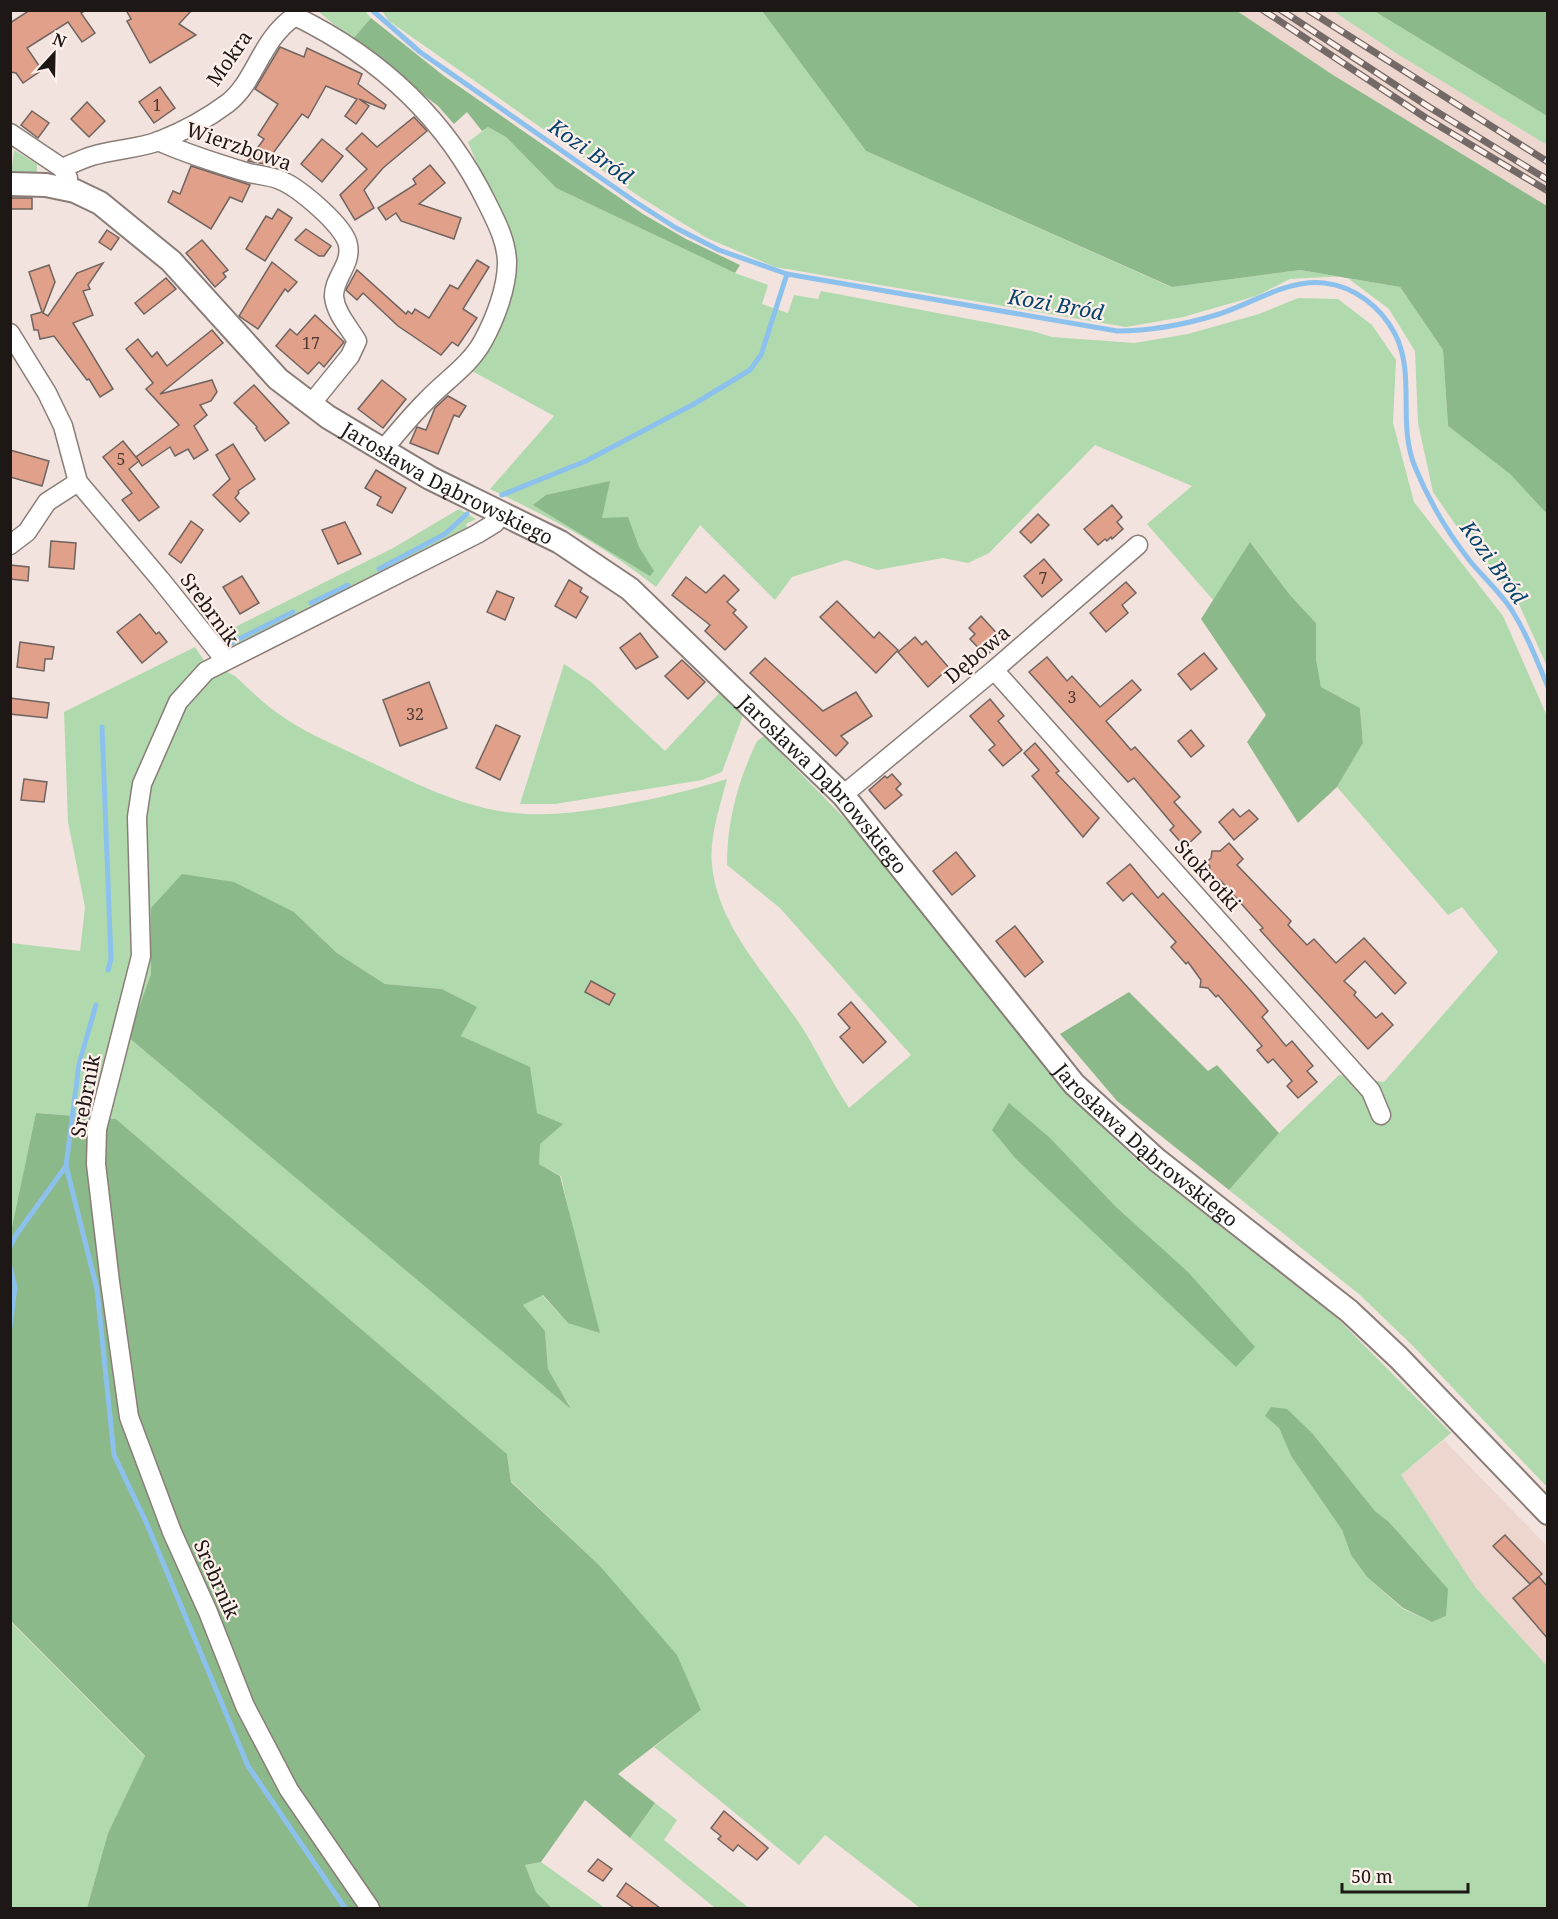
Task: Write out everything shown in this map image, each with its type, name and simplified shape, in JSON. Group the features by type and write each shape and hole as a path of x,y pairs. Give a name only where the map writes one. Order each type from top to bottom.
{"street":[{"name":"Mokra","path":"62,168 92,156 158,141 190,126 229,102 239,91 279,27 295,16 324,30 356,52 424,107 458,151 476,179 503,238 507,260 506,280 483,341 464,367 427,399 381,451"},
{"path":"10,134 62,168 75,191"},
{"name":"Wierzbowa","path":"158,141 230,167 281,180 332,219 346,237 347,261 335,285 334,296 341,318 357,341 350,356 310,404"},
{"name":"Jarosława Dąbrowskiego","path":"10,184 46,185 75,191 100,203 171,261 278,379 310,404 381,451 560,542 630,589 843,795 1074,1084 1157,1160 1349,1311 1399,1358 1548,1513"},
{"name":"Srebrnik","path":"10,333 47,393 63,426 78,482 225,660 206,671 178,702 142,784 137,817 141,956 97,1129 96,1164 129,1417 137,1443 172,1532 256,1728 288,1790 370,1908"},
{"path":"10,545 27,532 47,502 78,482"},
{"path":"225,660 437,555 495,523 503,513"},
{"name":"Dębowa","path":"843,795 994,670 1138,545"},
{"name":"Stokrotki","path":"994,670 1371,1090 1381,1115"}],"shaded area":[{"path":"1237,11 1333,11 1399,55 1547,145 1547,206 1333,75"},
{"path":"1444,1440 1547,1546 1547,1666 1476,1588 1401,1475"}],"green space":[{"path":"318,11 365,11 371,18 352,40"},
{"path":"382,11 762,11 866,151 1171,287 1300,270 1338,276 1290,279 1256,296 1183,317 1126,327 775,267 707,238 640,197 389,21"},
{"path":"762,11 1237,11 1333,75 1547,206 1547,514 1510,474 1448,426 1443,350 1400,287 1300,270 1172,287 866,151"},
{"path":"1333,11 1374,11 1547,116 1547,145 1399,55"},
{"path":"1374,11 1547,11 1547,116"},
{"path":"371,18 444,76 643,214 686,239 740,265 735,273 556,188 506,137 488,127 482,131 467,112 454,124 438,106 352,40"},
{"path":"488,127 506,137 556,188 735,273 768,285 762,304 788,313 794,295 818,299 821,291 1032,331 1052,337 1134,343 1188,334 1259,314 1298,298 1338,299 1372,325 1396,360 1393,423 1414,502 1503,616 1547,716 1547,1487 1413,1346 1360,1295 1229,1190 1279,1133 1339,1075 1384,1082 1498,952 1462,907 1448,915 1337,787 1363,743 1360,708 1321,687 1316,659 1316,623 1290,595 1251,543 1213,600 1147,524 1192,486 1095,445 989,553 968,563 943,558 877,570 846,560 792,577 775,600 700,525 656,587 597,545 490,489 554,416 472,371 484,352 516,273 494,205 468,142"},
{"path":"14,150 37,164 37,173 11,175"},
{"path":"1348,278 1400,287 1443,350 1448,426 1510,474 1547,514 1547,666 1517,600 1475,553 1433,492 1418,423 1415,351 1389,309"},
{"path":"610,481 602,518 628,517 639,547 654,571 650,576 533,505 546,495"},
{"path":"459,509 476,519 466,524 468,530 235,646 223,644 215,637 393,548"},
{"path":"1250,542 1290,595 1316,623 1316,659 1321,687 1360,708 1363,743 1337,787 1298,823 1247,742 1266,715 1201,619"},
{"path":"195,647 213,674 227,672 235,676 270,708 306,731 440,794 482,807 526,814 600,809 681,792 727,779 716,822 711,855 716,888 724,911 748,953 805,1032 849,1108 911,1055 780,908 727,865 731,817 739,786 757,741 764,736 849,823 910,895 1039,1058 1084,1110 1142,1165 1337,1318 1451,1433 1401,1475 1476,1588 1547,1666 1547,1908 920,1908 825,1835 799,1865 654,1747 701,1710 599,1565 511,1481 507,1454 116,1119 36,1113 11,1237 11,943 80,951 85,907 68,822 64,712","holes":["294,912 337,953 385,984 442,989 476,1007 461,1036 479,1047 537,1113 539,1164 561,1176 569,1212 568,1323 542,1295 523,1305 545,1331 548,1369 570,1407 128,1037 151,974","1279,1428 1313,1434 1375,1511 1389,1522 1447,1589 1446,1616 1432,1622 1403,1609 1367,1577 1351,1555 1342,1530 1291,1456"]},
{"path":"564,664 591,682 665,751 723,689 745,710 722,772 702,780 555,804 520,804"},
{"path":"182,874 234,882 294,912 337,953 385,984 442,989 477,1007 461,1036 530,1067 537,1113 563,1124 540,1144 539,1164 560,1176 600,1333 568,1323 543,1295 523,1305 545,1331 548,1369 571,1409 128,1037 151,974 151,908"},
{"path":"1129,992 1208,1071 1217,1065 1279,1133 1229,1190 1117,1101 1060,1034"},
{"path":"1009,1103 1049,1137 1116,1207 1188,1272 1255,1347 1236,1367 1016,1159 992,1130"},
{"path":"36,1113 116,1119 507,1454 511,1482 599,1565 677,1655 701,1710 618,1774 655,1803 630,1838 585,1800 541,1862 525,1865 536,1892 552,1908 87,1908 108,1833 145,1756 11,1621 10,1237"},
{"path":"1271,1407 1287,1409 1313,1434 1375,1511 1389,1522 1448,1589 1446,1616 1432,1622 1403,1608 1367,1577 1351,1555 1342,1530 1291,1456 1279,1428 1265,1416"},
{"path":"10,1621 145,1757 108,1833 87,1908 11,1908"},
{"path":"655,1803 677,1820 664,1840 749,1908 715,1908 630,1838"},
{"path":"541,1862 605,1908 552,1908 536,1892 525,1865"}],"building":[{"path":"30,10 86,10 81,13 95,33 82,42 68,22 27,48 42,70 23,83 16,73 10,72 10,23"},
{"path":"126,10 192,10 179,24 196,35 150,63 127,21 131,19"},
{"path":"280,47 304,57 307,48 362,74 358,84 386,105 384,109 359,99 369,106 356,124 345,116 357,99 326,86 308,118 302,114 265,164 248,161 264,139 258,135 278,104 255,89"},
{"path":"160,87 175,108 154,123 139,102"},
{"path":"87,102 105,121 89,137 71,119"},
{"path":"32,111 49,123 38,138 21,125"},
{"path":"414,117 427,131 383,168 364,190 374,208 355,220 340,195 367,169 346,149 362,133 377,147"},
{"path":"322,139 343,156 322,182 301,164"},
{"path":"430,165 445,183 419,204 461,218 454,239 401,221 396,213 386,220 378,208 416,184 413,179"},
{"path":"191,166 250,185 242,202 230,197 211,229 168,202 173,191 180,194"},
{"path":"10,198 32,198 32,209 10,209"},
{"path":"278,209 292,218 265,261 246,249 266,216 272,219"},
{"path":"306,229 331,246 324,256 319,256 295,240"},
{"path":"107,230 119,238 111,250 99,242"},
{"path":"202,240 228,270 223,273 226,277 215,287 186,253"},
{"path":"477,260 489,267 463,309 477,318 458,346 452,342 441,355 398,326 363,293 357,300 346,290 357,270 406,314 408,311 412,314 415,309 429,318 450,285 458,289"},
{"path":"272,262 297,282 288,292 285,289 258,329 239,316"},
{"path":"103,263 88,285 90,289 83,291 93,315 73,323 113,389 100,397 89,379 87,380 54,336 40,339 38,330 34,330 31,315 42,312 29,272 49,265 55,282 43,313 48,316 77,273"},
{"path":"166,278 176,289 144,314 135,303"},
{"path":"315,315 344,342 324,367 319,362 308,374 276,346 290,329 297,335"},
{"path":"212,330 223,343 160,394 212,380 217,392 211,401 200,405 207,415 194,426 208,450 194,459 188,449 175,456 170,447 142,466 136,457 179,425 146,389 153,383 126,349 138,339 152,357 157,352 167,366"},
{"path":"382,380 406,399 383,428 358,409"},
{"path":"254,385 289,423 265,441 257,427 234,403"},
{"path":"448,396 466,406 459,417 454,415 438,454 410,443 417,427 426,430 435,408"},
{"path":"123,441 139,461 129,469 159,507 139,521 122,500 132,493 103,457"},
{"path":"233,444 255,479 238,491 235,498 249,513 240,522 213,495 230,479 216,455"},
{"path":"10,450 49,461 42,486 10,477"},
{"path":"376,470 406,488 392,513 377,505 381,497 365,488"},
{"path":"1112,505 1122,517 1117,522 1123,529 1112,539 1111,537 1107,541 1105,539 1098,545 1084,529"},
{"path":"1038,514 1049,525 1031,543 1020,532"},
{"path":"191,521 203,530 181,563 169,554"},
{"path":"345,522 361,554 338,564 322,530"},
{"path":"51,541 76,543 74,569 49,567"},
{"path":"1044,559 1062,580 1042,597 1024,576"},
{"path":"10,565 29,567 28,581 10,579"},
{"path":"724,575 739,590 727,602 736,610 733,613 747,627 725,650 705,631 710,625 672,595 686,577 706,593"},
{"path":"242,576 259,603 240,614 223,587"},
{"path":"569,580 582,588 580,592 588,597 576,618 555,606"},
{"path":"1126,582 1136,593 1122,605 1128,613 1106,632 1090,613"},
{"path":"497,591 514,598 505,620 487,612"},
{"path":"837,601 874,638 879,632 898,650 876,673 820,617"},
{"path":"140,614 156,634 159,632 167,642 142,663 117,632"},
{"path":"981,616 1003,640 986,656 970,639 975,634 969,628"},
{"path":"640,633 658,657 636,669 620,648"},
{"path":"915,637 922,645 926,641 949,668 928,687 898,652"},
{"path":"20,642 54,647 52,659 45,659 44,671 17,667"},
{"path":"1204,653 1217,669 1191,690 1178,674"},
{"path":"1047,657 1067,681 1072,676 1100,707 1132,680 1141,690 1106,721 1131,750 1135,747 1180,797 1174,802 1201,832 1185,847 1170,830 1174,826 1134,778 1128,782 1029,672"},
{"path":"765,658 823,711 856,692 872,716 841,736 848,743 836,756 750,673"},
{"path":"682,660 705,682 688,699 665,676"},
{"path":"429,682 447,728 400,746 383,700"},
{"path":"10,698 49,703 47,718 10,714"},
{"path":"990,699 1004,716 998,721 1022,750 1003,766 989,750 995,745 970,716"},
{"path":"496,725 520,736 500,780 476,768"},
{"path":"1191,730 1204,746 1191,757 1178,741"},
{"path":"1035,743 1059,771 1056,773 1099,818 1083,837 1032,776 1039,770 1024,753"},
{"path":"892,774 901,784 896,789 902,795 885,809 869,790 885,776 887,778"},
{"path":"24,779 47,782 44,802 21,800"},
{"path":"1233,809 1240,817 1249,810 1258,819 1234,840 1219,822"},
{"path":"1229,843 1243,859 1237,865 1291,921 1288,925 1307,945 1314,939 1336,963 1364,938 1406,983 1395,994 1365,961 1344,981 1356,992 1354,995 1376,1018 1382,1013 1393,1025 1368,1049 1260,930 1263,928 1220,880 1208,879 1210,866 1206,863 1211,858 1212,851 1220,851"},
{"path":"956,852 975,876 952,895 933,871"},
{"path":"1130,864 1158,898 1163,893 1251,991 1268,1011 1262,1017 1286,1046 1292,1041 1313,1066 1307,1071 1317,1082 1298,1098 1287,1086 1292,1081 1273,1059 1268,1063 1257,1050 1262,1046 1218,995 1216,997 1208,988 1200,987 1201,980 1188,962 1186,964 1171,947 1176,942 1132,893 1123,901 1107,883"},
{"path":"1015,926 1043,962 1025,977 996,941"},
{"path":"591,981 615,994 609,1005 585,992"},
{"path":"851,1002 886,1042 863,1063 840,1037 850,1028 838,1014"},
{"path":"1505,1535 1542,1574 1530,1584 1493,1546"},
{"path":"1539,1577 1548,1587 1548,1639 1513,1598"},
{"path":"724,1811 768,1848 757,1860 738,1845 733,1851 718,1839 721,1836 711,1828"},
{"path":"598,1859 612,1869 603,1881 588,1871"},
{"path":"626,1883 660,1908 634,1908 617,1896"}],"waterway":[{"name":"Kozi Bród","path":"372,10 420,52 676,228 719,250 787,274 1117,331 1155,329 1204,319 1296,285 1324,283 1356,293 1382,315 1395,334 1401,349 1406,382 1407,434 1415,467 1426,492 1462,550 1517,618 1548,687"},
{"path":"502,495 586,461 694,404 750,370 761,355 787,274"},
{"path":"379,569 445,534 467,514"},
{"path":"311,603 348,585"},
{"path":"231,643 293,612"},
{"path":"102,727 111,959 108,970"},
{"path":"96,1005 79,1064 66,1166 97,1289 114,1455 146,1522 248,1766 345,1908"},
{"path":"10,1247 16,1235 66,1166"},
{"path":"10,1267 15,1287 10,1327"}],"railway":[{"path":"1263,10 1426,118 1548,191"},
{"path":"1281,10 1429,107 1548,180"},
{"path":"1308,10 1548,162"}]}
